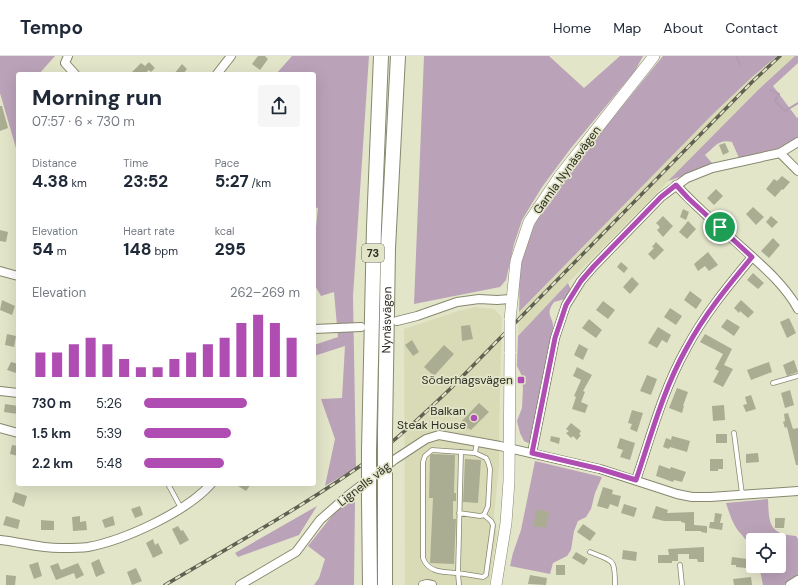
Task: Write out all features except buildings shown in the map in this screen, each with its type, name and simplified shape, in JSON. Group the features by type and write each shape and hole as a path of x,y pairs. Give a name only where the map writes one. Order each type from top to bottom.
{"highway":[{"name":"Nynäsvägen","path":"370,585 368,450 374,227 381,56"},
{"name":"Nynäsvägen","path":"385,585 385,432 388,248 398,56"}],"street":[{"path":"68,56 65,63 73,72"},
{"path":"219,72 231,56"},
{"name":"Gamla Nynäsvägen","path":"511,299 516,261 529,222 558,177 654,56"},
{"path":"532,453 555,338 566,305 581,281 661,197 676,185 687,178 712,168 780,153 798,142"},
{"path":"780,153 798,171"},
{"path":"676,185 752,257 792,299 798,309"},
{"path":"636,480 668,385 686,348 717,300 752,257"},
{"path":"0,271 16,275"},
{"path":"397,322 457,302 479,299 511,299 510,449 506,523 496,585"},
{"path":"316,329 361,327"},
{"path":"0,391 16,393"},
{"path":"0,428 16,432"},
{"name":"Lignells väg","path":"240,585 296,552 320,520 345,498 394,460 426,438 440,436 510,449"},
{"path":"510,449 600,469 677,494 692,497 798,491"},
{"path":"0,540 62,548 88,546 114,539 149,526 181,508 209,486"},
{"path":"790,585 798,580"},
{"path":"423,585 432,585"}],"lane":[{"path":"773,383 798,376"},
{"path":"734,433 742,495"},
{"path":"475,453 477,442"},
{"path":"459,513 480,516 484,515 491,521 493,526 486,575 482,577 431,569 426,566 423,558 423,462 425,456 432,450 475,453 486,458 490,469 488,506 484,515"},
{"path":"459,585 461,452"},
{"path":"169,486 181,508"},
{"path":"590,552 610,560 613,563 615,567 615,585"},
{"path":"680,565 682,585"}],"shaded area":[{"path":"0,56 55,56 41,72 16,72 16,148 0,93"},
{"path":"292,56 369,56 353,296 356,468 325,486 335,439 321,399 342,398 345,346 316,355 316,344 338,337 334,292 321,296 316,287 316,228 318,208 316,208 316,72 278,72"},
{"path":"424,56 549,56 584,88 620,56 643,56 635,71 571,148 542,187 522,220 514,244 506,280 500,287 414,304"},
{"path":"663,56 777,56 752,77 713,114 519,312 521,266 527,243 546,203 559,184"},
{"path":"777,56 795,56 759,89 568,283 518,336 519,312 713,114 752,77"},
{"path":"795,56 798,56 798,63 773,86 797,118 798,117 798,138 783,147 739,158 732,142 723,142 714,147 705,155 712,163 695,172 668,181 759,89"},
{"path":"568,283 571,290 565,299 554,302 550,310 553,328 530,441 528,443 524,441 520,433 517,421 522,408 523,388 521,374 517,366 518,336"},
{"path":"475,307 494,309 502,317 499,466 494,516 497,535 489,585 405,585 404,329"},
{"path":"535,461 602,477 595,493 591,509 586,517 578,521 574,531 571,550 567,556 553,563 550,574 510,566 521,530"},
{"path":"355,498 354,585 314,585 319,578 325,559 308,546 335,512"},
{"path":"768,499 770,521 772,526 780,533 746,533 746,540 736,528 726,503"},
{"path":"317,506 299,535 238,557 235,553"},
{"path":"786,535 796,536 798,539 798,576 784,585 763,585 760,573 786,573"}],"waterway":[{"path":"736,56 741,66"},
{"path":"770,90 779,94 775,101 785,111 798,103"}],"railway":[{"path":"165,585 326,489 352,472 396,439 450,389 752,82 780,56"}],"place":[{"name":"Söderhagsvägen","path":"521,380"},
{"name":"Balkan Steak House","path":"474,418"}],"route":[{"path":"676,185 720,227 752,257 717,300 686,348 668,385 636,480 600,469 532,453 555,338 566,305 581,281 661,197 676,185"}]}
